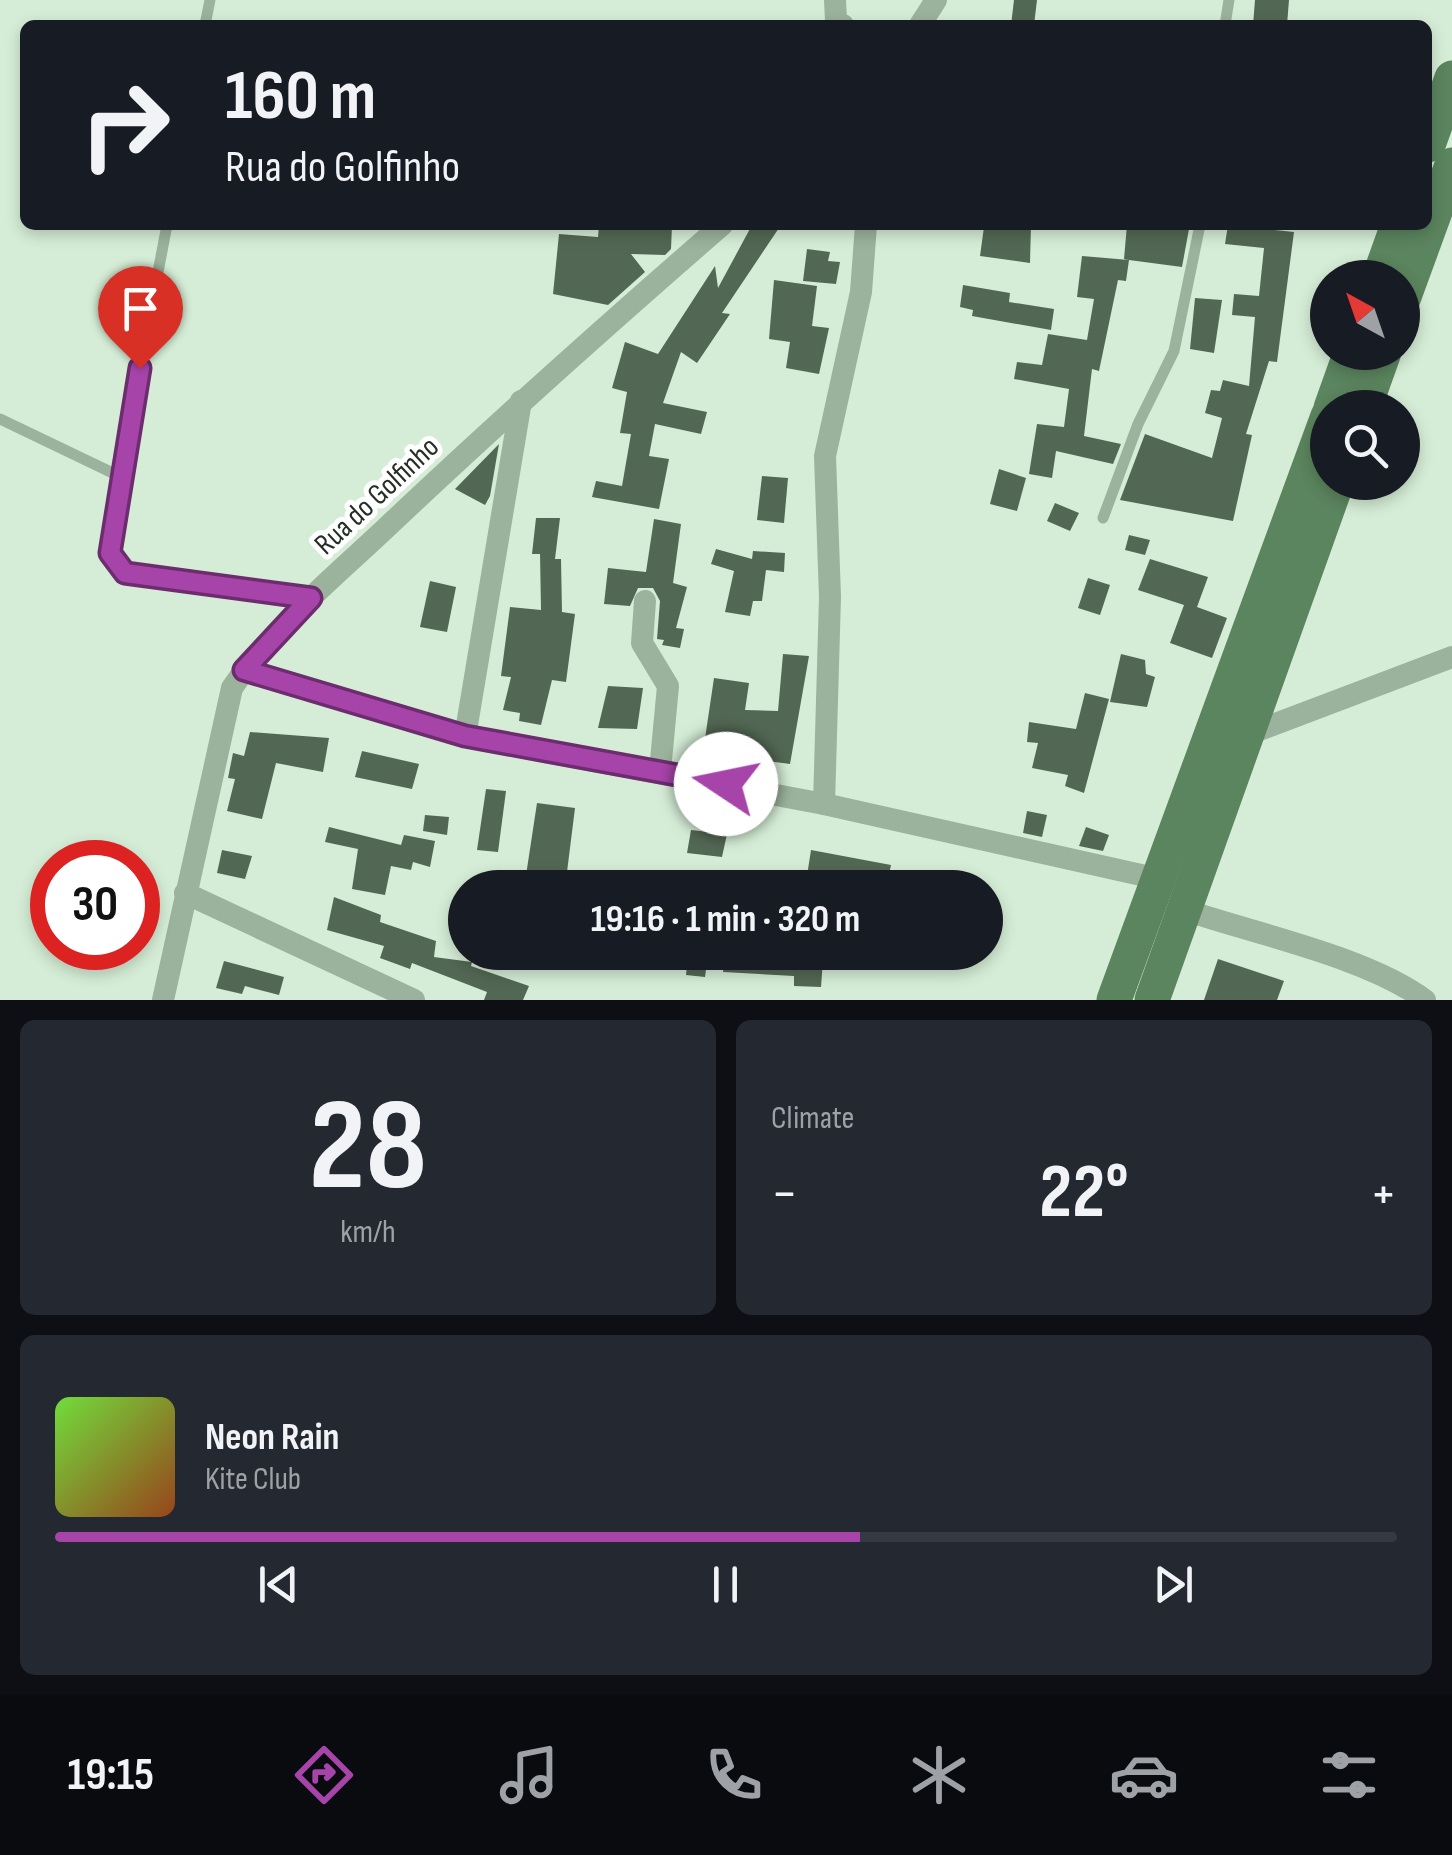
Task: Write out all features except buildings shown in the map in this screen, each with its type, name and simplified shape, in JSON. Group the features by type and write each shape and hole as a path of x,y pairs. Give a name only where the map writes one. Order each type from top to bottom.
{"main road":[{"path":"1432,133 1452,78"},
{"path":"1432,220 1452,165"},
{"path":"1385,260 1396,230"},
{"path":"1417,260 1428,230"},
{"path":"1114,1000 1310,465"},
{"path":"1152,1000 1331,500"}],"street":[{"name":"Rua do Golfinho","path":"163,1000 232,688 244,670 311,598 521,401 716,230"},
{"path":"824,804 830,598 825,456 861,292 866,230"},
{"path":"465,736 521,401"},
{"path":"645,601 642,642 668,686 660,771"},
{"path":"1246,735 1452,656"},
{"path":"244,670 465,736 824,804 1159,878"},
{"path":"185,893 414,1000"},
{"path":"1184,910 1347,963 1407,986 1425,1000"}],"lane":[{"path":"166,230 119,476 110,553 125,573 311,598"},
{"path":"1103,518 1138,424 1174,351 1199,230"},
{"path":"0,419 119,476"}],"route":[{"path":"140,368 119,476 110,553 125,573 311,598 244,670 465,736 726,784"}]}
